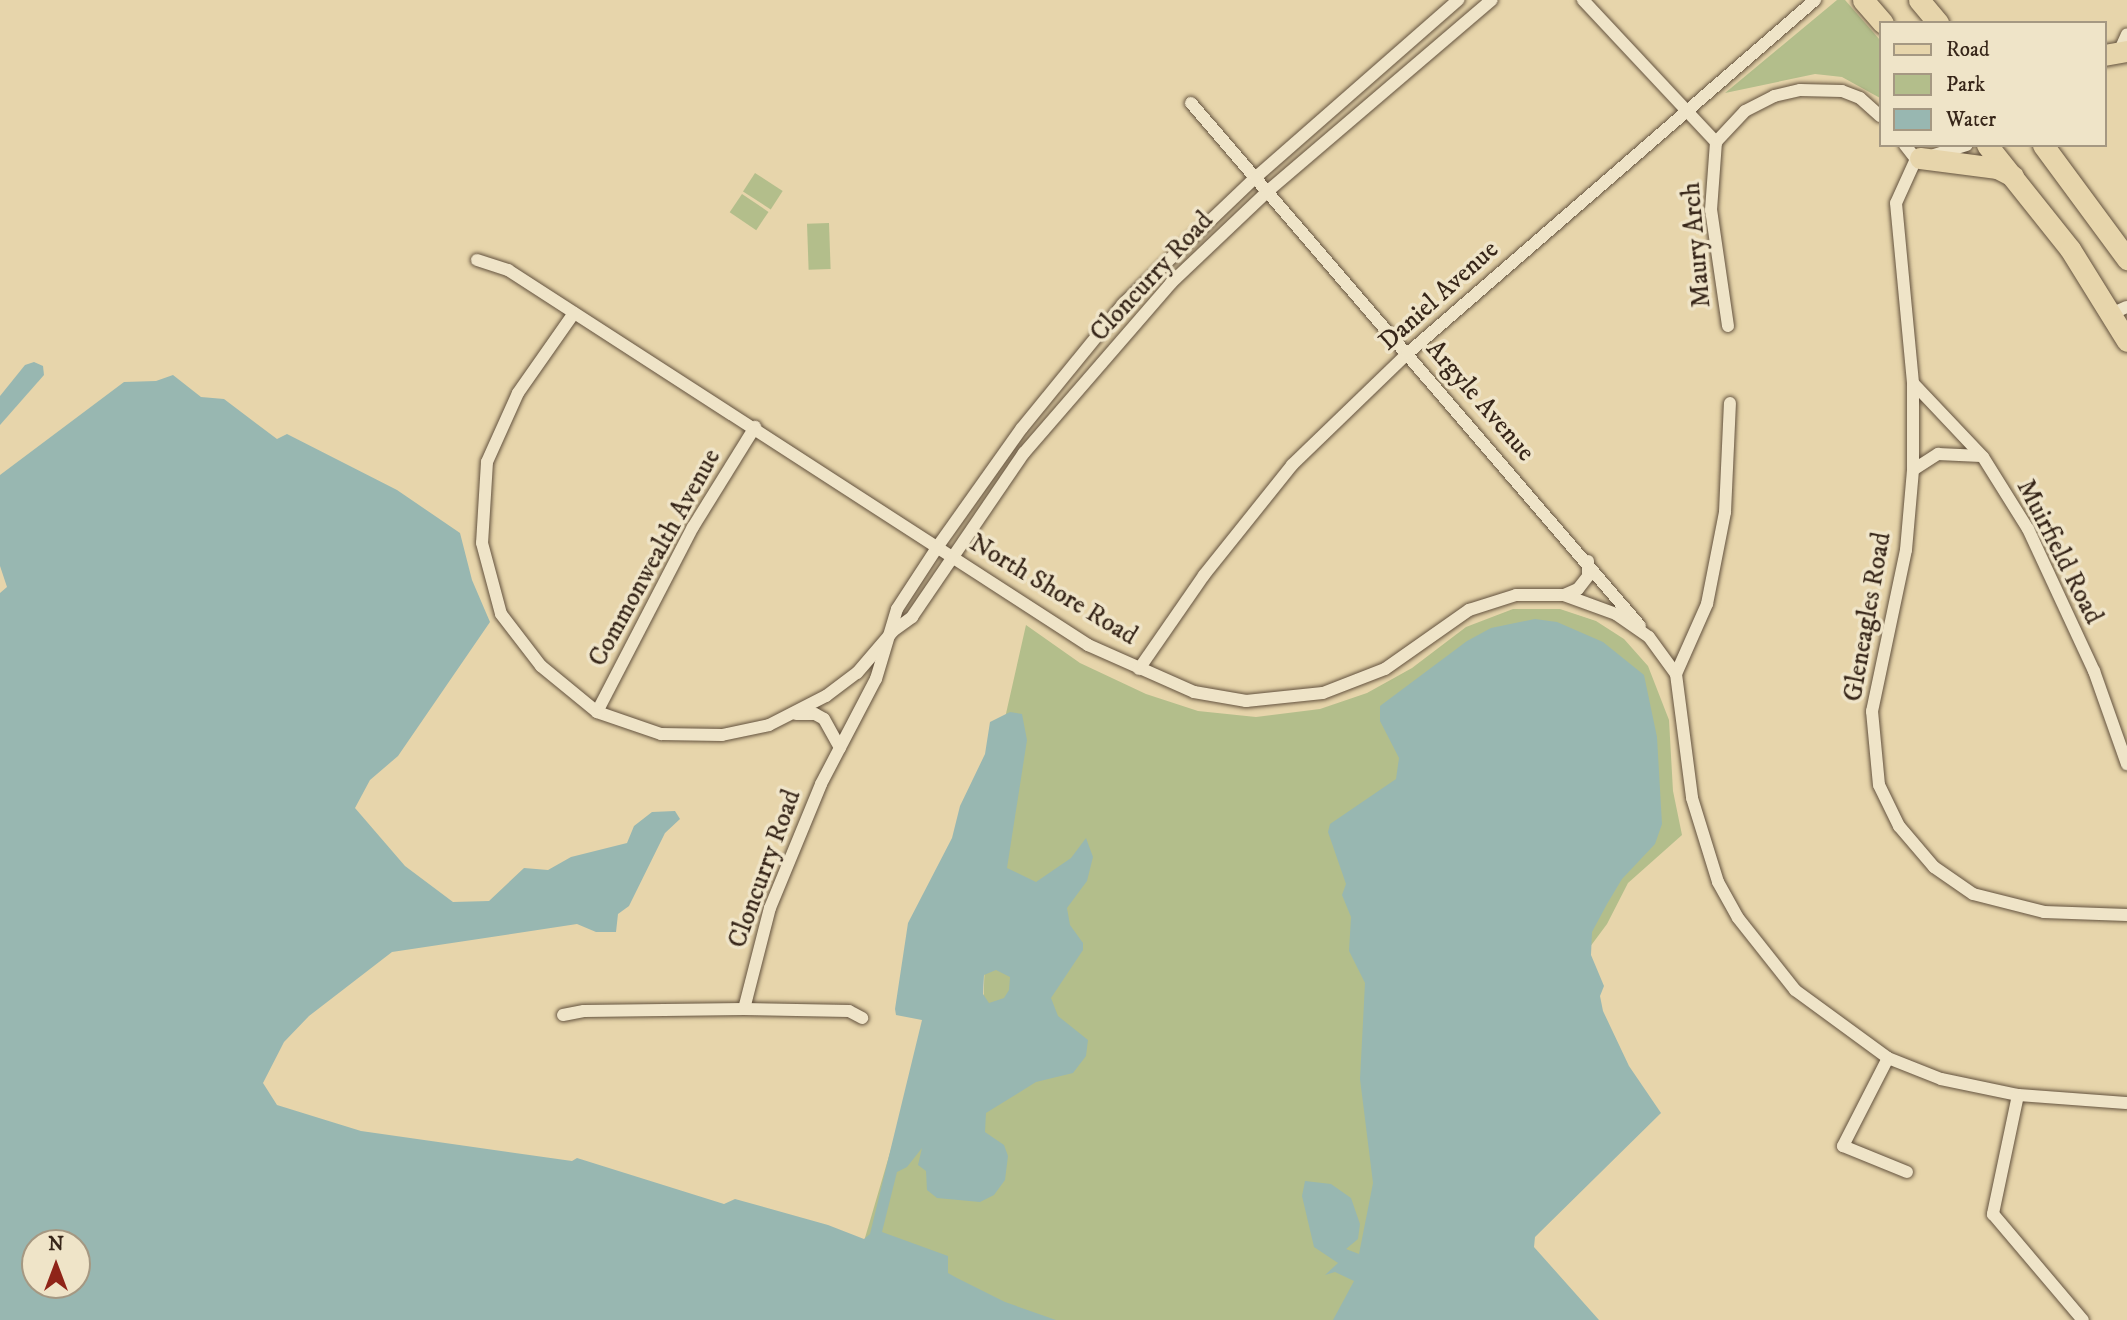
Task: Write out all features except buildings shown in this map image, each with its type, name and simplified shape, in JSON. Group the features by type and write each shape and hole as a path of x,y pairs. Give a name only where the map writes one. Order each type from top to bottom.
{"main road":[{"path":"1863,0 1881,21"},
{"path":"1919,0 1936,21"},
{"path":"1989,147 2119,310 2127,341"},
{"path":"2045,147 2127,259"},
{"path":"1914,154 1997,168 2015,178"}],"street":[{"name":"Cloncurry Road","path":"744,1009 770,908 840,748 876,679 893,631 897,609 938,546 1022,428 1123,304 1256,177 1458,0"},
{"name":"Cloncurry Road","path":"893,631 912,617 1024,453 1134,323 1268,191 1492,0"},
{"path":"1583,0 1716,142 1745,111 1774,96 1800,90 1842,91 1860,98 1878,114"},
{"name":"Daniel Avenue","path":"1139,669 1204,575 1292,465 1408,353 1815,0"},
{"name":"Argyle Avenue","path":"1191,103 1588,561 1649,637"},
{"name":"Maury Arch","path":"1716,142 1711,209 1728,326"},
{"path":"1914,154 1955,147"},
{"name":"Gleneagles Road","path":"1914,154 1896,202 1913,383 1913,470 1906,550 1872,711 1879,785 1899,826 1934,867 1973,894 2044,912 2127,915"},
{"path":"2101,221 2127,235"},
{"name":"North Shore Road","path":"477,260 508,270 755,427 1088,645 1139,669 1224,699 1300,697 1356,683 1385,669 1469,610 1516,595 1564,595 1616,614 1649,637 1676,674 1695,815 1718,882 1738,918 1795,990 1888,1058 1941,1079 2018,1095 2127,1103"},
{"path":"574,313 503,421 487,462 482,543 501,614 524,648 578,701 597,712 661,734 686,736 744,731 792,714 857,673 893,631"},
{"name":"Muirfield Road","path":"1913,383 1983,457 2028,529 2094,671 2127,764"},
{"path":"1676,674 1707,604 1725,512 1730,403"},
{"name":"Commonwealth Avenue","path":"597,712 693,527 755,427"},
{"path":"1913,470 1938,454 1983,457"},
{"path":"1564,595 1583,583 1588,561"},
{"path":"792,714 815,714 824,719 840,748"},
{"path":"564,1015 584,1011 744,1009 849,1011 862,1017"},
{"path":"1888,1058 1843,1146 1907,1172"},
{"path":"2018,1095 1993,1214 2082,1320"}],"green space":[{"path":"1837,0 1845,0 1878,38 1878,97 1842,77 1815,74 1725,93"},
{"path":"755,173 783,191 771,209 743,191"},
{"path":"742,194 769,212 756,230 730,212"},
{"path":"829,223 831,269 809,270 807,224"},
{"path":"1513,609 1560,609 1596,621 1624,639 1648,666 1669,720 1673,791 1682,835 1628,883 1607,924 1376,1235 1459,1320 943,1320 857,1265 909,1088 983,1015 991,780 1026,625 1080,663 1146,694 1198,711 1256,717 1320,709 1367,693 1412,668 1466,627"}],"water":[{"path":"34,362 43,366 44,375 0,425 0,396 25,365"},
{"path":"173,375 201,397 224,399 277,439 287,434 397,490 460,533 472,580 490,622 398,756 370,780 355,808 405,866 453,902 489,901 524,868 548,870 571,857 627,843 634,826 652,812 675,811 680,819 665,833 629,906 618,914 616,932 596,932 577,924 392,952 309,1016 284,1042 263,1083 277,1105 361,1131 572,1161 577,1158 724,1204 735,1199 828,1225 864,1239 870,1234 922,1020 896,1015 895,1009 908,923 952,838 960,806 985,754 990,722 1010,712 1022,714 1027,740 1007,868 1036,882 1071,858 1086,838 1093,857 1087,881 1067,908 1070,925 1083,943 1083,950 1051,998 1058,1016 1088,1040 1086,1056 1073,1073 1036,1082 986,1113 985,1132 1004,1145 1008,1156 1005,1180 994,1195 980,1202 937,1198 927,1190 926,1171 918,1165 922,1148 907,1167 897,1172 882,1232 948,1256 948,1273 1005,1302 1056,1320 0,1320 0,593 7,587 0,566 0,475 124,382 156,381","holes":["996,970 1010,977 1009,990 1004,998 989,1003 983,994 984,975"]},
{"path":"1535,619 1557,622 1603,642 1644,675 1657,737 1662,824 1655,844 1622,879 1607,904 1592,932 1591,955 1604,986 1600,996 1603,1011 1629,1066 1661,1113 1535,1237 1534,1247 1599,1320 1333,1320 1354,1281 1335,1272 1325,1275 1338,1263 1314,1247 1302,1196 1305,1181 1331,1184 1351,1198 1360,1224 1358,1239 1346,1249 1359,1254 1373,1183 1360,1079 1365,983 1349,951 1351,917 1342,895 1346,884 1328,832 1330,824 1396,779 1399,758 1380,721 1380,706 1467,641 1491,628"}]}
